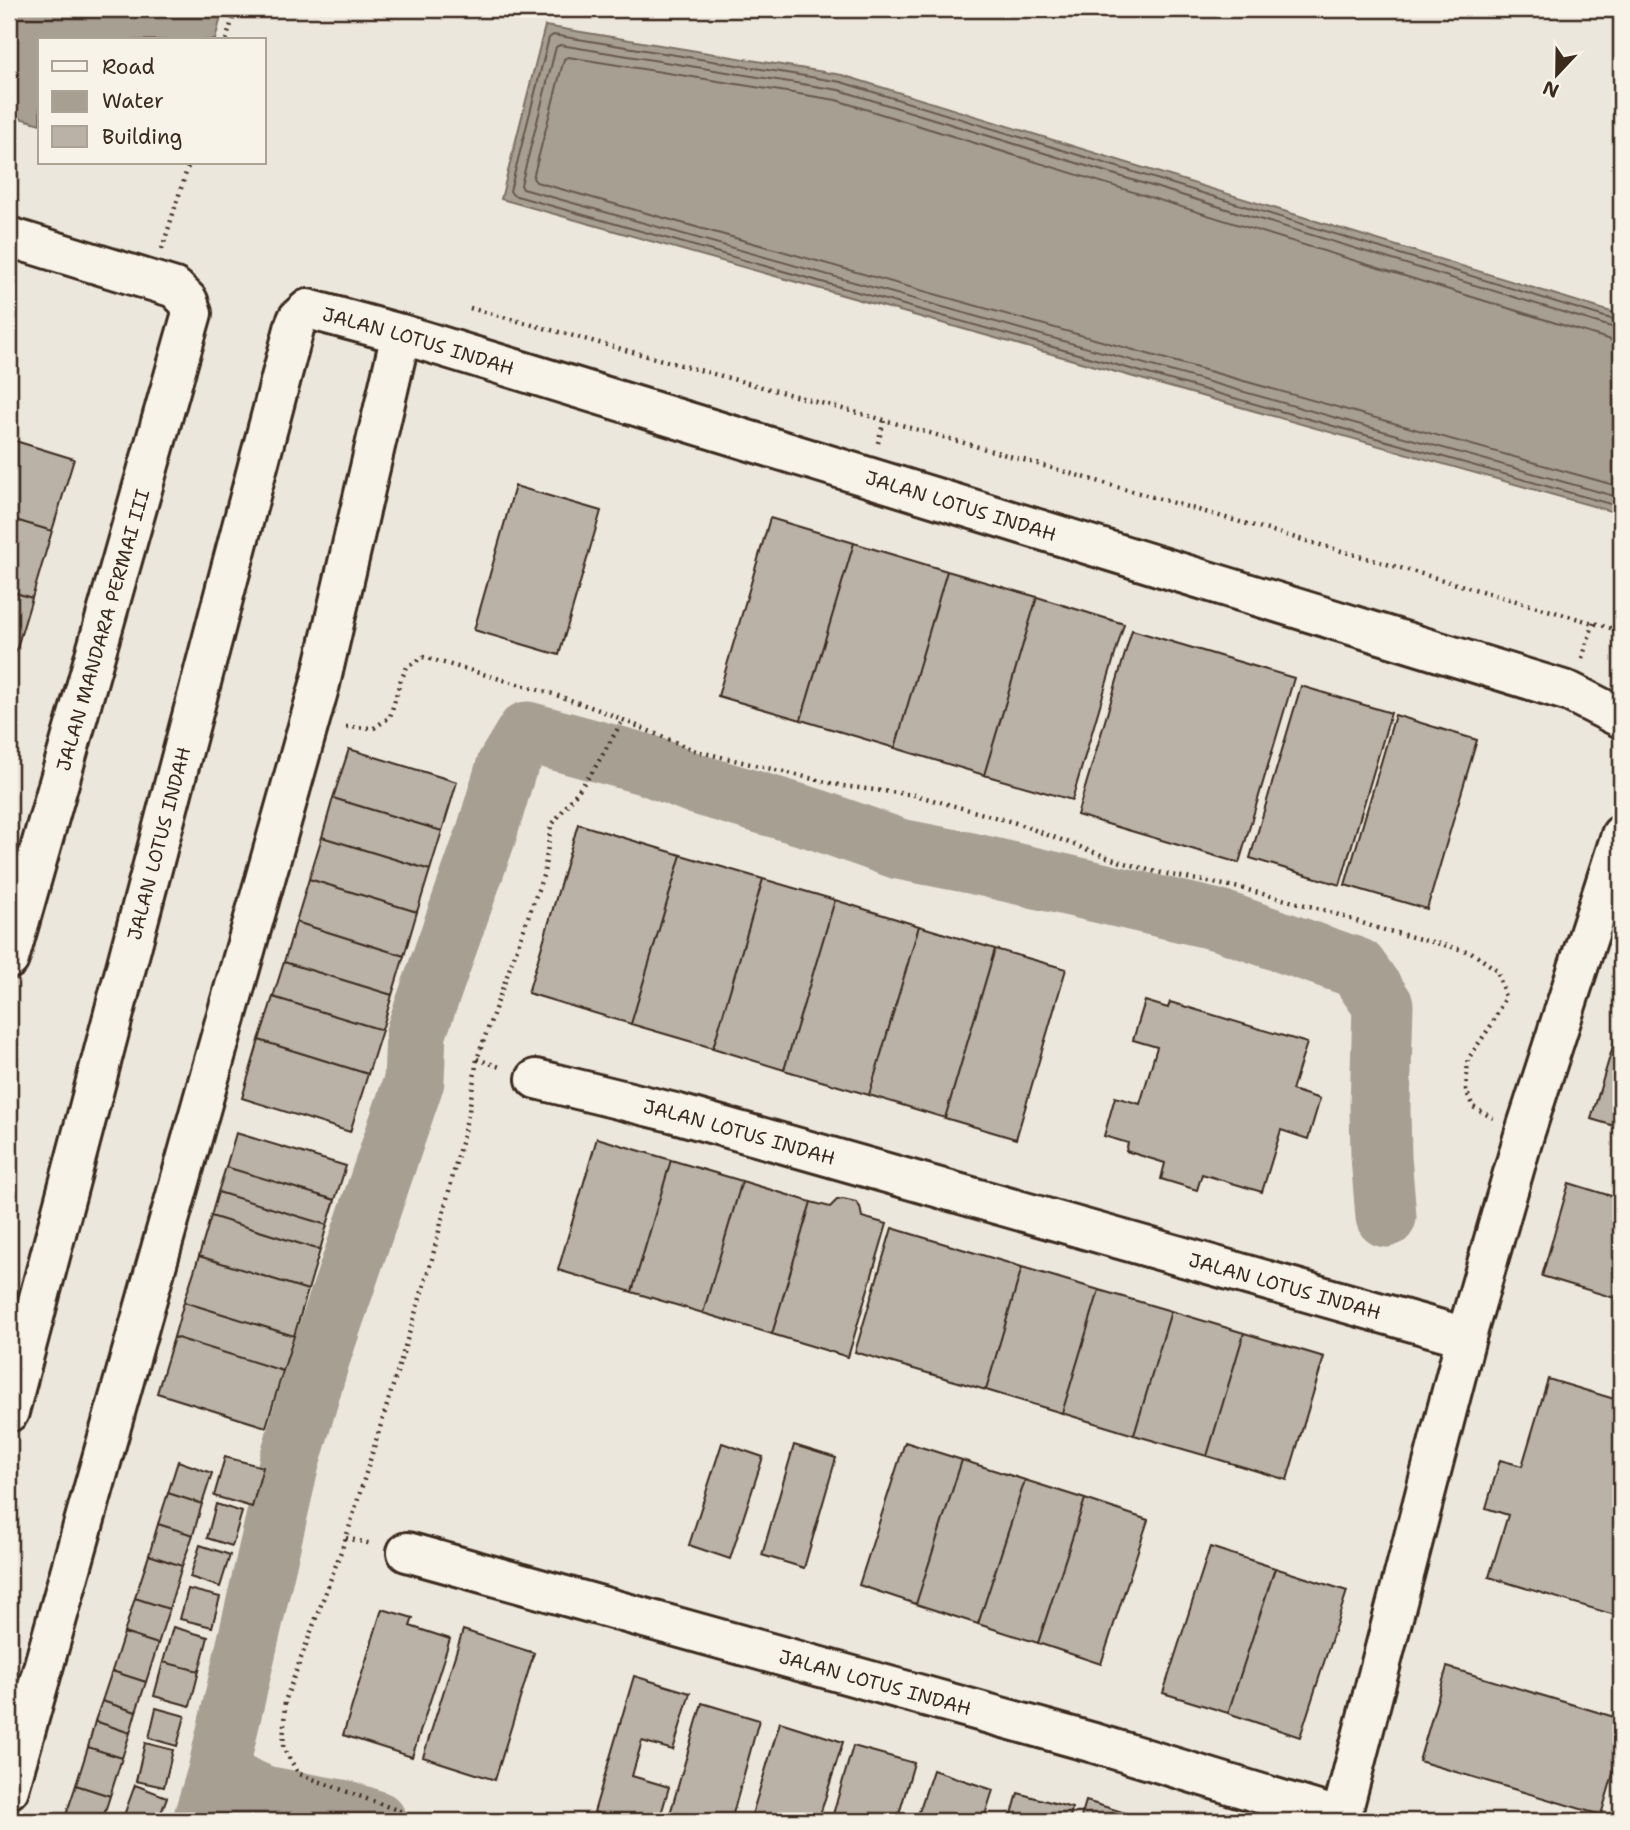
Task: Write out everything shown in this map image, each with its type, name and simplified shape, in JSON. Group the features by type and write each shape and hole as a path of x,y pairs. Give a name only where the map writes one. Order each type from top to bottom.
{"street":[{"path":"9,237 152,279"},
{"name":"JALAN MANDARA PERMAI III","path":"9,959 190,325 191,308 188,301 175,288 152,279"},
{"name":"JALAN LOTUS INDAH","path":"9,1412 295,325 308,309 401,334 1570,692 1621,718"},
{"path":"9,1789 320,684 401,334"},
{"name":"JALAN LOTUS INDAH","path":"407,1552 1094,1743 1341,1820 1466,1337 1524,1135 1621,835"},
{"name":"JALAN LOTUS INDAH","path":"536,1079 688,1117 1466,1337"}],"path":[{"path":"227,38 236,9"},
{"path":"152,279 188,164"},
{"path":"471,308 884,420 1621,631"},
{"path":"310,718 353,729 374,728 390,717 407,667 423,657 553,694 696,751 843,786 915,795 1016,823 1115,860 1156,872 1267,895 1321,909 1377,928 1471,952 1497,970 1505,997 1492,1024 1468,1059 1466,1090 1473,1107 1524,1135"},
{"path":"427,1821 299,1774 283,1748 285,1701 346,1538 432,1259 470,1111 477,1059 544,873 551,826 592,774 623,720"}],"water":[{"path":"9,9 223,9 216,38 38,38 38,123 9,115"},
{"path":"545,26 842,75 1621,315 1621,514 501,199"}],"building":[{"path":"9,439 74,459 52,531 9,518"},
{"path":"515,486 601,511 559,655 474,630"},
{"path":"9,518 52,531 32,598 9,591"},
{"path":"770,518 854,543 801,720 718,696"},
{"path":"854,543 947,571 895,748 801,720"},
{"path":"947,571 1037,597 984,775 895,748"},
{"path":"9,591 32,598 9,674"},
{"path":"1037,597 1124,624 1072,800 984,775"},
{"path":"1132,630 1294,678 1239,863 1077,815"},
{"path":"1301,686 1391,713 1340,885 1250,858"},
{"path":"1395,715 1477,740 1427,909 1345,885"},
{"path":"349,749 457,782 442,831 333,798"},
{"path":"333,798 442,831 430,870 322,837"},
{"path":"578,824 681,855 631,1024 528,993"},
{"path":"322,837 430,870 417,912 309,879"},
{"path":"681,855 763,879 713,1048 631,1024"},
{"path":"309,879 417,912 404,956 296,922"},
{"path":"763,879 835,900 784,1070 713,1048"},
{"path":"835,900 919,926 869,1095 784,1070"},
{"path":"296,922 404,956 392,995 284,962"},
{"path":"919,926 995,949 945,1118 869,1095"},
{"path":"995,949 1066,969 1016,1139 945,1118"},
{"path":"284,962 392,995 382,1030 273,997"},
{"path":"273,997 382,1030 368,1074 259,1040"},
{"path":"1145,1001 1168,1008 1170,1002 1307,1043 1292,1090 1320,1099 1308,1139 1281,1130 1262,1192 1202,1174 1197,1190 1161,1179 1165,1163 1126,1151 1128,1143 1104,1136 1115,1097 1140,1104 1157,1047 1133,1040"},
{"path":"1621,1023 1621,1128 1591,1119"},
{"path":"259,1040 368,1074 350,1132 242,1098"},
{"path":"236,1133 346,1166 335,1200 226,1167"},
{"path":"597,1138 671,1160 632,1292 558,1270"},
{"path":"671,1160 742,1181 703,1313 632,1292"},
{"path":"226,1167 335,1200 327,1225 218,1192"},
{"path":"742,1181 811,1202 772,1334 703,1313"},
{"path":"1569,1183 1621,1199 1621,1300 1542,1276"},
{"path":"218,1192 327,1225 320,1250 211,1216"},
{"path":"837,1200 856,1202 862,1217 887,1224 848,1357 772,1334 811,1202 830,1207"},
{"path":"211,1216 320,1250 308,1290 199,1256"},
{"path":"892,1228 1022,1267 986,1390 855,1352"},
{"path":"199,1256 308,1290 294,1336 184,1302"},
{"path":"1022,1267 1099,1290 1062,1413 986,1390"},
{"path":"1099,1290 1171,1311 1134,1435 1062,1413"},
{"path":"184,1302 294,1336 283,1371 174,1337"},
{"path":"1171,1311 1244,1333 1207,1456 1134,1435"},
{"path":"1244,1333 1324,1357 1287,1480 1207,1456"},
{"path":"174,1337 283,1371 266,1427 157,1393"},
{"path":"1548,1379 1621,1401 1621,1617 1489,1577 1508,1515 1486,1508 1500,1460 1522,1466"},
{"path":"905,1442 962,1460 916,1604 859,1585"},
{"path":"722,1443 763,1457 730,1559 689,1545"},
{"path":"794,1445 836,1458 804,1568 762,1555"},
{"path":"225,1457 263,1467 252,1507 214,1496"},
{"path":"962,1460 1025,1480 978,1624 916,1604"},
{"path":"178,1461 212,1473 202,1504 168,1493"},
{"path":"1025,1480 1085,1499 1038,1643 978,1624"},
{"path":"168,1493 202,1504 193,1535 158,1524"},
{"path":"1085,1499 1148,1520 1101,1664 1038,1643"},
{"path":"216,1504 242,1512 232,1546 207,1538"},
{"path":"158,1524 193,1535 182,1566 149,1555"},
{"path":"200,1545 230,1555 220,1587 190,1577"},
{"path":"1210,1547 1275,1568 1228,1713 1163,1693"},
{"path":"149,1555 182,1566 169,1609 135,1598"},
{"path":"1275,1568 1347,1591 1300,1737 1228,1713"},
{"path":"188,1589 220,1597 212,1627 180,1619"},
{"path":"135,1598 169,1609 158,1644 124,1633"},
{"path":"382,1609 413,1618 410,1626 450,1639 412,1757 343,1735"},
{"path":"173,1627 208,1637 199,1671 163,1662"},
{"path":"463,1630 534,1653 495,1780 423,1757"},
{"path":"124,1633 158,1644 146,1682 112,1671"},
{"path":"163,1662 199,1671 190,1706 154,1696"},
{"path":"1447,1667 1621,1719 1621,1747 1601,1815 1419,1761"},
{"path":"112,1671 146,1682 136,1712 102,1701"},
{"path":"634,1676 690,1693 673,1750 642,1741 632,1776 669,1787 659,1821 623,1821 594,1812"},
{"path":"102,1701 136,1712 130,1733 95,1721"},
{"path":"702,1703 759,1720 731,1821 668,1821"},
{"path":"156,1708 185,1716 177,1746 149,1738"},
{"path":"95,1721 130,1733 122,1758 88,1747"},
{"path":"780,1722 843,1742 818,1821 750,1821"},
{"path":"145,1743 173,1750 164,1787 136,1781"},
{"path":"853,1746 914,1763 897,1821 831,1821"},
{"path":"88,1747 122,1758 110,1796 76,1785"},
{"path":"933,1770 993,1790 983,1821 916,1821"},
{"path":"76,1785 110,1796 102,1821 64,1821"},
{"path":"135,1785 167,1797 158,1821 130,1821 123,1818"},
{"path":"1018,1793 1072,1808 1069,1821 1010,1821"},
{"path":"1086,1801 1152,1821 1080,1821"}],"waterway":[{"path":"203,1821 217,1775 289,1463 320,1357 414,1081 416,1033 486,835 507,765 527,732 648,765 696,784 815,819 899,849 1222,921 1357,968 1383,1005 1380,1107 1386,1217"},
{"path":"217,1775 264,1796 347,1811 376,1821"}]}
